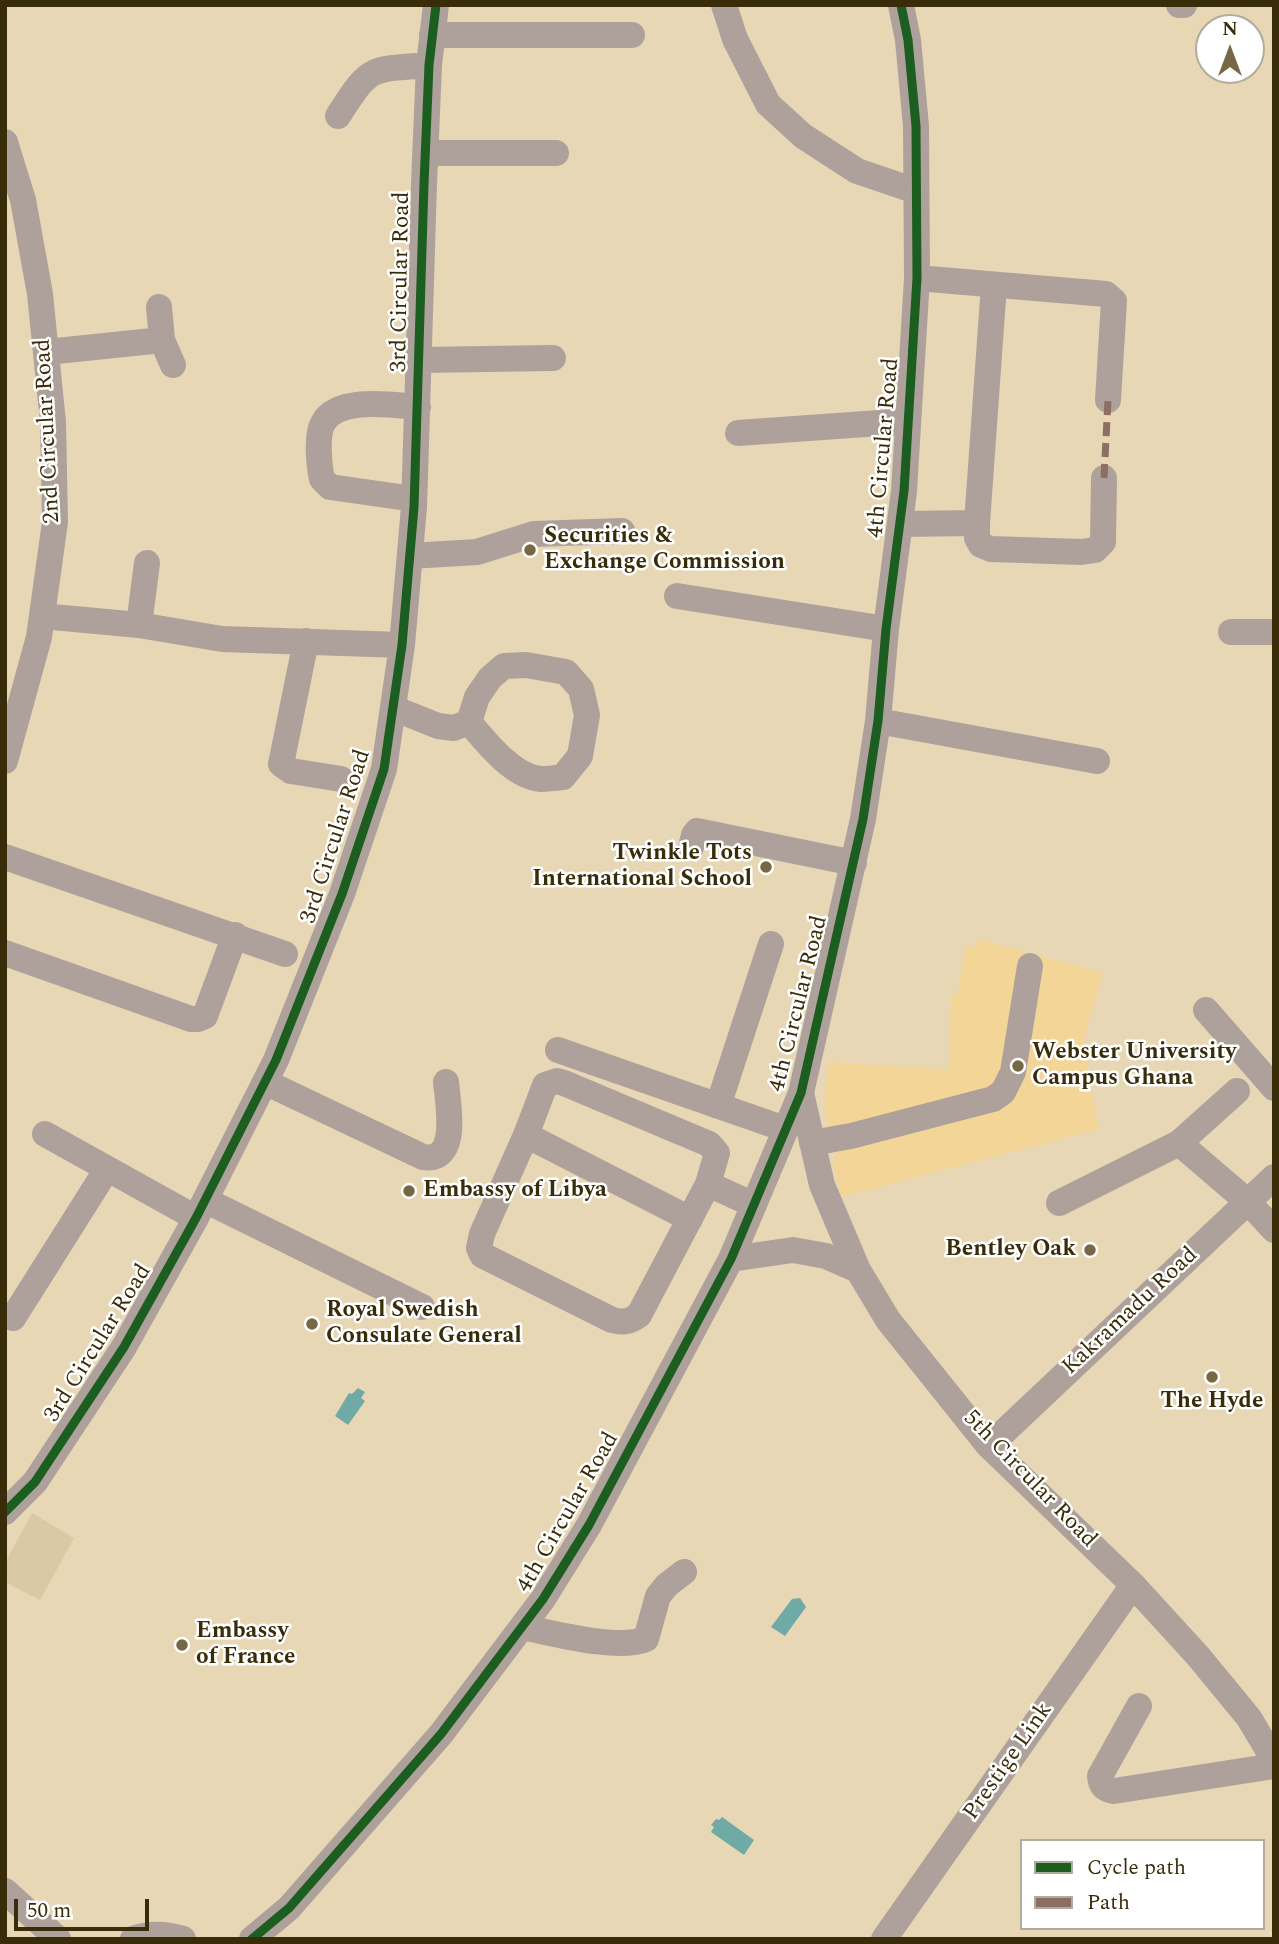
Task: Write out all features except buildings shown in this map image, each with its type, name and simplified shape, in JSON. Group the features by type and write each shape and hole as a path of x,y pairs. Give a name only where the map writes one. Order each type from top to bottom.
{"street":[{"name":"3rd Circular Road","path":"5,1512 35,1482 124,1348 265,1082 342,894 384,769 402,645 414,499 429,65 436,5"},
{"path":"724,5 735,38 768,104 803,136 857,171 916,191"},
{"name":"4th Circular Road","path":"268,1938 289,1908 441,1734 543,1599 589,1525 731,1259 800,1093 854,863 878,722 886,629 900,524 917,278 916,126 908,40 901,5"},
{"path":"1179,5 1184,5"},
{"path":"432,35 632,35"},
{"path":"338,116 359,83 371,72 429,65"},
{"name":"2nd Circular Road","path":"5,142 23,200 40,294 53,422 55,522 39,637 5,761"},
{"path":"426,153 556,153"},
{"path":"917,278 1106,294 1114,301 1108,400"},
{"path":"994,285 977,538 981,545 991,549 1081,552 1094,550 1103,542 1104,478"},
{"path":"159,306 162,340 173,365"},
{"path":"47,352 162,340"},
{"path":"420,360 553,358"},
{"path":"414,499 330,487 321,479 320,441 323,423 335,413 356,404 418,407"},
{"path":"738,433 908,421"},
{"path":"900,524 977,523"},
{"path":"410,556 477,552 534,534 622,531"},
{"path":"139,625 148,563"},
{"path":"677,596 886,629"},
{"path":"42,616 139,625 222,639 402,645"},
{"path":"1231,632 1274,632"},
{"path":"306,641 281,764 291,771 341,779"},
{"path":"393,708 438,726 454,728 469,722 477,698 490,678 505,666 526,665 566,672 581,689 587,715 580,756 563,777 540,779 521,772 496,753 469,722"},
{"path":"878,722 1097,761"},
{"path":"691,846 694,835 698,831 704,831 741,842 854,863"},
{"path":"5,857 285,954"},
{"path":"5,953 191,1019 198,1019 205,1016 235,935"},
{"path":"718,1106 771,944"},
{"path":"812,1143 851,1136 993,1099 1003,1092 1013,1072 1030,966"},
{"path":"1206,1010 1274,1088"},
{"path":"558,1050 785,1129"},
{"path":"557,1081 709,1144 717,1153 708,1184 639,1315 631,1321 622,1323 612,1320 482,1255 479,1241 526,1135 545,1086 557,1081"},
{"path":"265,1082 423,1157 433,1159 440,1155 450,1133 446,1082"},
{"path":"1059,1203 1179,1143 1237,1091"},
{"name":"5th Circular Road","path":"800,1093 822,1185 858,1270 888,1320 989,1446 1133,1585 1198,1656 1249,1718 1274,1760"},
{"path":"45,1134 107,1169 422,1307"},
{"path":"526,1135 690,1219"},
{"path":"1179,1143 1248,1202 1274,1230"},
{"path":"13,1318 107,1169"},
{"name":"Kakramadu Road","path":"989,1446 1274,1177"},
{"path":"708,1184 754,1205"},
{"path":"731,1259 793,1250 826,1256 858,1270"},
{"path":"522,1627 617,1644 636,1643 646,1639 658,1596 684,1572"},
{"name":"Prestige Link","path":"884,1939 1133,1585"},
{"path":"1139,1706 1100,1776 1105,1789 1114,1791 1274,1766"},
{"path":"5,1891 63,1938"},
{"path":"133,1939 169,1935 183,1939"}],"shaded area":[{"name":"Webster University Campus Ghana","path":"979,939 1103,973 1083,1043 1099,1129 841,1197 833,1163 835,1154 841,1148 828,1128 824,1101 829,1062 949,1070 951,994 957,995 966,946 977,948"},
{"path":"32,1513 74,1538 40,1600 5,1582 5,1563"}],"water":[{"path":"358,1388 365,1392 361,1398 365,1401 348,1425 335,1416 349,1393 352,1394"},
{"path":"800,1598 806,1607 785,1636 771,1627 792,1599"},
{"path":"722,1817 754,1840 744,1855 711,1832 714,1827 711,1825"}],"marked path":[{"path":"1104,478 1108,400"}],"cycle path":[{"path":"5,1512 35,1482 124,1347 196,1218 276,1060 342,894 384,769 402,645 414,507 429,65 436,5"},
{"path":"252,1939 289,1908 441,1734 543,1599 589,1525 731,1259 801,1093 863,819 878,721 886,629 904,491 917,278 916,126 908,40 901,5"}],"place":[{"name":"Securities & Exchange Commission","path":"530,550"},
{"name":"Twinkle Tots International School","path":"766,867"},
{"name":"Webster University Campus Ghana","path":"1018,1066"},
{"name":"Embassy of Libya","path":"409,1191"},
{"name":"Bentley Oak","path":"1090,1250"},
{"name":"Royal Swedish Consulate General","path":"312,1324"},
{"name":"The Hyde","path":"1212,1377"},
{"name":"Embassy of France","path":"182,1645"}]}
